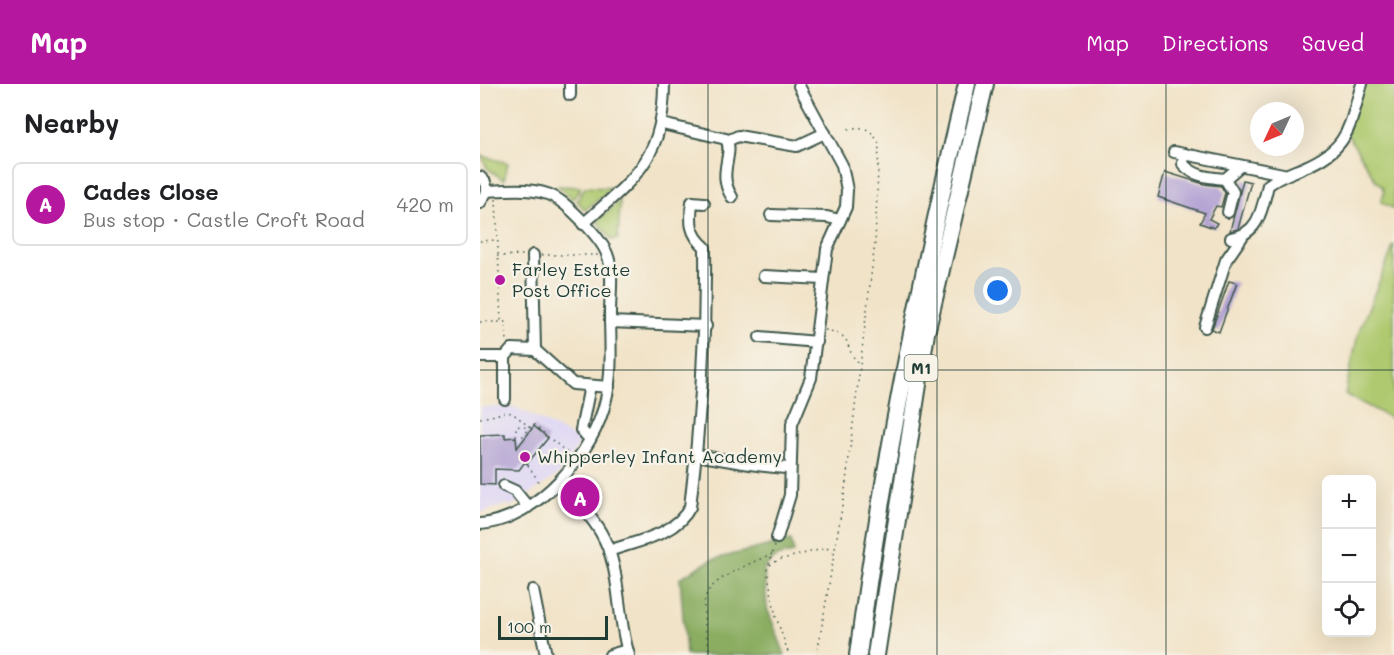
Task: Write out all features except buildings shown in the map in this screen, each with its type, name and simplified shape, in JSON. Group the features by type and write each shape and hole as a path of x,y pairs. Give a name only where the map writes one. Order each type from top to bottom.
{"highway":[{"name":"M1","path":"858,655 868,578 933,229 967,84"},
{"name":"M1","path":"876,655 926,333 986,84"}],"street":[{"path":"583,224 638,173 653,149 662,123 664,84"},
{"path":"1205,327 1226,260 1236,237 1252,229 1261,214 1268,185 1283,174 1312,164 1340,146 1362,84"},
{"path":"777,538 790,495 792,424 811,378 827,249 846,207 847,190 842,165 799,86"},
{"path":"662,123 723,138 727,141"},
{"path":"727,141 738,136 796,146 825,133"},
{"path":"727,141 724,181 732,197"},
{"path":"1227,212 1233,192 1225,179 1192,173 1183,164 1179,153 1283,174"},
{"path":"1225,179 1240,166"},
{"path":"480,177 491,190"},
{"path":"480,524 528,507 559,483 577,460 599,423 609,387 608,255 583,224 553,196 537,192 491,190"},
{"path":"480,203 491,190"},
{"path":"609,551 672,528 684,520 690,507 706,326 705,247 693,233 690,225 692,202 704,203"},
{"path":"771,215 827,217 840,220"},
{"path":"533,255 535,350"},
{"path":"764,276 823,279"},
{"path":"610,322 706,326"},
{"path":"760,337 817,342"},
{"path":"480,357 506,355 512,350 535,350 573,384 609,387"},
{"path":"506,355 506,399"},
{"path":"590,386 581,430 590,440"},
{"path":"696,455 742,461 753,466 790,468"},
{"path":"559,483 588,514 602,534 609,551 628,652 610,655"},
{"path":"504,486 515,491 528,507"},
{"path":"533,590 546,655"}],"path":[{"path":"817,655 832,554 845,490 875,243 879,144 873,133 865,128 848,129"},
{"path":"491,190 501,322"},
{"path":"480,241 496,240"},
{"path":"497,256 608,255"},
{"path":"480,322 506,322 506,355"},
{"path":"818,328 841,333 848,342 852,357 860,364"},
{"path":"480,418 506,410 530,428"},
{"path":"522,438 533,424 577,460"},
{"path":"516,435 516,426 530,428"},
{"path":"528,465 546,493"},
{"path":"777,538 767,570 776,617 789,655"},
{"path":"769,565 778,560 827,548 832,554"},
{"path":"710,655 705,611 707,593 715,585 742,568 772,554"}],"shaded area":[{"name":"Whipperley Infant Academy","path":"480,407 515,407 581,441 560,473 511,507 508,504 480,513"}],"green space":[{"path":"1363,84 1394,84 1394,209 1381,202 1383,188 1376,181 1347,134"},
{"path":"482,156 508,163 504,180 487,168"},
{"path":"558,186 580,187 580,190 573,199"},
{"path":"585,187 613,188 585,210 577,201"},
{"path":"620,201 618,239 612,240 597,221"},
{"path":"1394,245 1394,420 1345,394 1358,334"},
{"path":"791,540 794,553 776,557 764,568 767,608 785,655 686,655 680,578 711,560"}],"place":[{"name":"Farley Estate Post Office","path":"500,280"},
{"name":"Whipperley Infant Academy","path":"525,457"},
{"name":"Cades Close","path":"580,497"}]}
